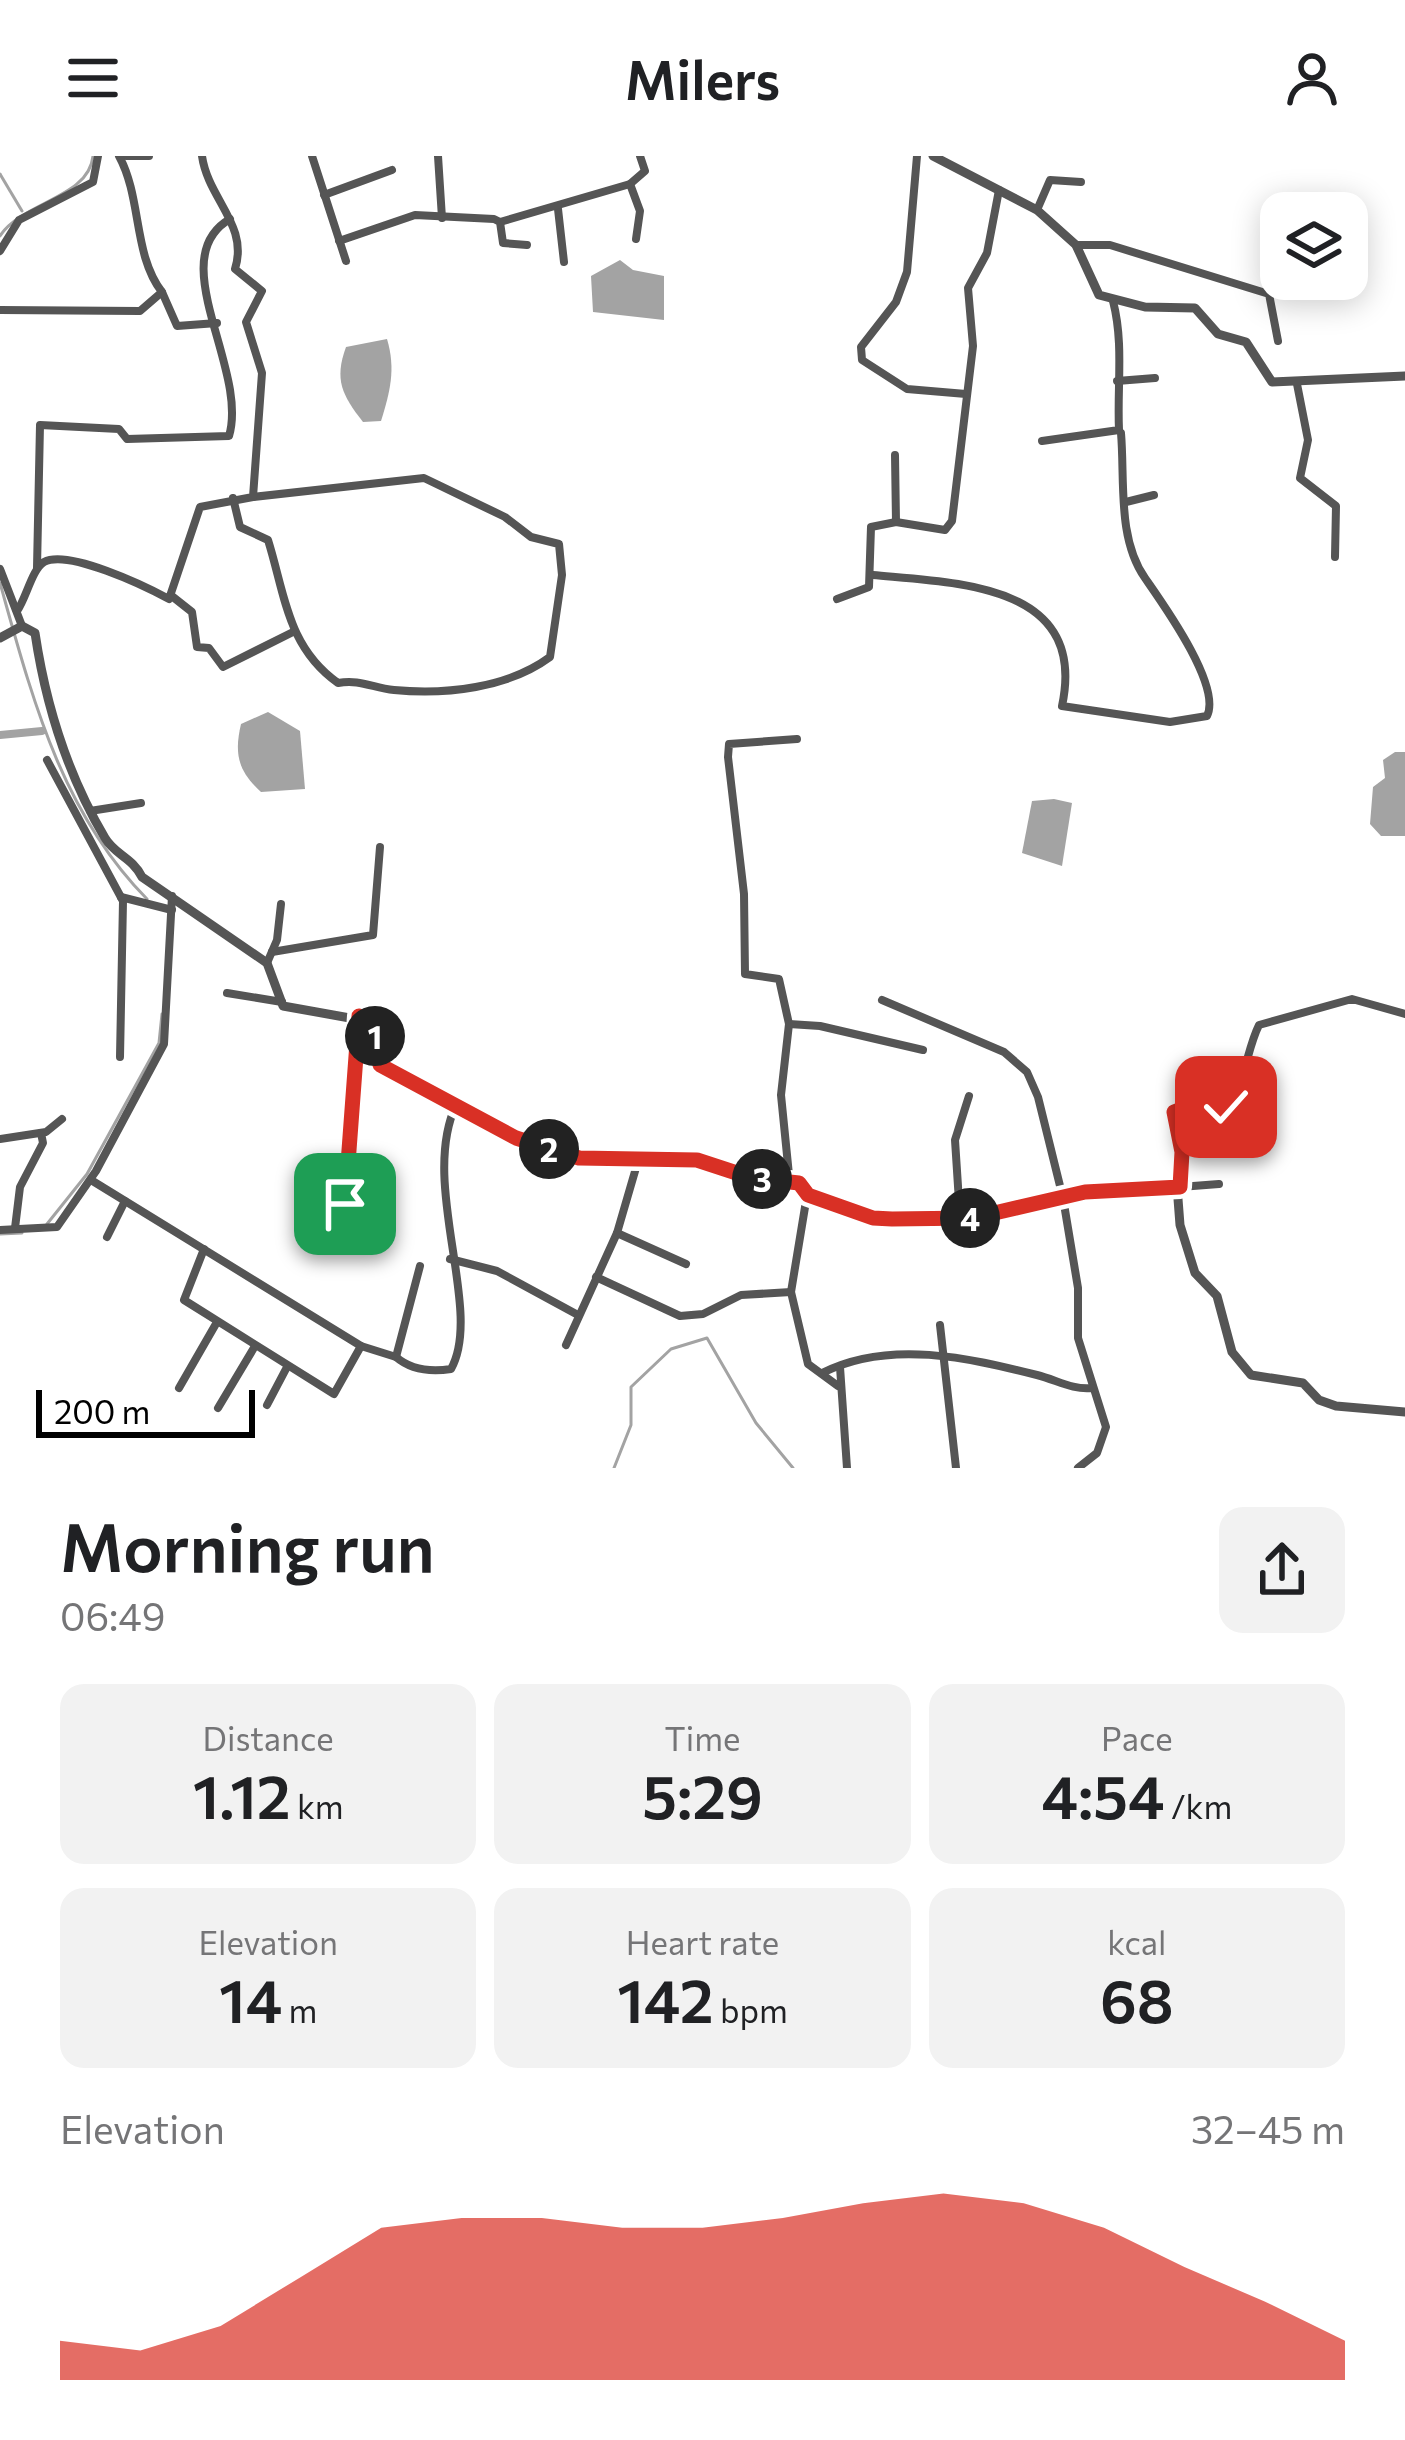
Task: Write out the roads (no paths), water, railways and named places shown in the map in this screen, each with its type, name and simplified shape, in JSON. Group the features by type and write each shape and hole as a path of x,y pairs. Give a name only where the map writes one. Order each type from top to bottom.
{"street":[{"path":"0,251 19,220 93,182 98,156"},
{"path":"149,156 123,156 153,279 177,326 218,322"},
{"path":"202,156 205,176 240,234 235,269 262,291 246,322 262,373 254,497"},
{"path":"312,156 346,261"},
{"path":"438,156 442,218"},
{"path":"339,241 415,215 500,221 558,208 630,184 645,171 640,156"},
{"path":"917,156 907,272 896,302 861,347 862,360 908,389 966,394"},
{"path":"933,156 1037,210 1076,245 1099,295 1113,301 1195,308 1218,334 1246,342 1265,378 1297,384 1405,376"},
{"path":"324,195 392,170"},
{"path":"1037,210 1050,180 1081,182"},
{"path":"630,184 640,212 637,239"},
{"path":"837,599 866,591 873,575 871,527 896,522 945,530 952,521 973,346 968,288 987,253 999,190"},
{"path":"558,208 564,262"},
{"path":"37,570 40,425 119,429 128,439 229,436 236,414 218,322 201,285 203,247 230,219"},
{"path":"500,221 502,243 527,244"},
{"path":"1076,245 1110,245 1269,294 1278,341"},
{"path":"0,310 140,311 162,292"},
{"path":"1042,441 1119,430 1117,381 1123,342 1113,301"},
{"path":"1117,381 1155,378"},
{"path":"1297,384 1308,440 1300,478 1336,506 1335,557"},
{"path":"873,575 930,580 1025,600 1048,625 1065,658 1062,706 1170,722 1207,716 1209,695 1200,667 1159,591 1145,579 1125,532 1121,433"},
{"path":"895,455 896,522"},
{"path":"173,597 200,507 233,498 424,478 505,517 531,537 559,544 562,574 550,656 490,688 392,690 358,680 338,682 319,668 293,632 268,540 241,527 233,498"},
{"path":"1126,502 1154,495"},
{"path":"16,611 44,562 81,561 173,597 192,612 197,647 209,648 223,667 293,632"},
{"path":"0,568 22,626 35,634 54,724 70,771 111,847 132,857 142,878 270,957 374,935 380,847"},
{"path":"0,638 22,626"},
{"path":"796,739 739,741 729,744 728,757 744,894 745,974 779,979 789,1024 781,1094 789,1175 808,1195 873,1218 960,1217 1103,1189 1219,1184"},
{"path":"70,771 47,760 121,897 121,1058"},
{"path":"90,811 141,803"},
{"path":"0,1230 57,1227 91,1180 164,1044 172,896"},
{"path":"121,897 172,910"},
{"path":"281,904 270,957 282,1002"},
{"path":"227,993 372,1022 380,1065 516,1138 579,1158 697,1160 752,1178 799,1183"},
{"path":"1405,1014 1352,999 1259,1025 1239,1087 1226,1107 1211,1115 1187,1107 1174,1112 1182,1152 1180,1225 1195,1274 1216,1296 1232,1352 1251,1376 1303,1383 1319,1400 1336,1406 1405,1412"},
{"path":"882,1000 1017,1061 1038,1096 1063,1198 1078,1288 1078,1338 1106,1427 1097,1453 1078,1468"},
{"path":"345,1204 359,1016"},
{"path":"789,1024 820,1026 922,1050"},
{"path":"960,1217 956,1140 969,1096"},
{"path":"91,1180 380,1356 397,1357 407,1366 451,1370 459,1354 462,1301 450,1258 444,1195 456,1105"},
{"path":"0,1139 41,1133 62,1119"},
{"path":"15,1228 20,1187 43,1143 41,1133"},
{"path":"566,1346 617,1233 638,1162"},
{"path":"808,1195 791,1292 808,1364 838,1385"},
{"path":"107,1237 125,1202"},
{"path":"617,1233 686,1264"},
{"path":"204,1250 181,1297 287,1367 334,1394 362,1346"},
{"path":"450,1258 497,1271 578,1315"},
{"path":"397,1357 420,1266"},
{"path":"596,1277 687,1316 741,1295 791,1292"},
{"path":"179,1388 218,1322"},
{"path":"940,1325 956,1468"},
{"path":"218,1408 255,1346"},
{"path":"822,1373 840,1366 945,1355 1044,1376 1078,1390 1092,1388"},
{"path":"840,1366 847,1468"},
{"path":"267,1405 287,1367"}],"waterway":[{"path":"0,236 23,215 80,181 93,156"},
{"path":"0,174 22,211"},
{"path":"0,583 38,710 71,791 117,865 147,899"},
{"path":"0,735 42,731"},
{"path":"47,1224 87,1174 159,1043 162,1014"},
{"path":"0,1234 22,1233"},
{"path":"614,1468 631,1425 631,1387 671,1349 707,1338 756,1423 793,1468"}]}
